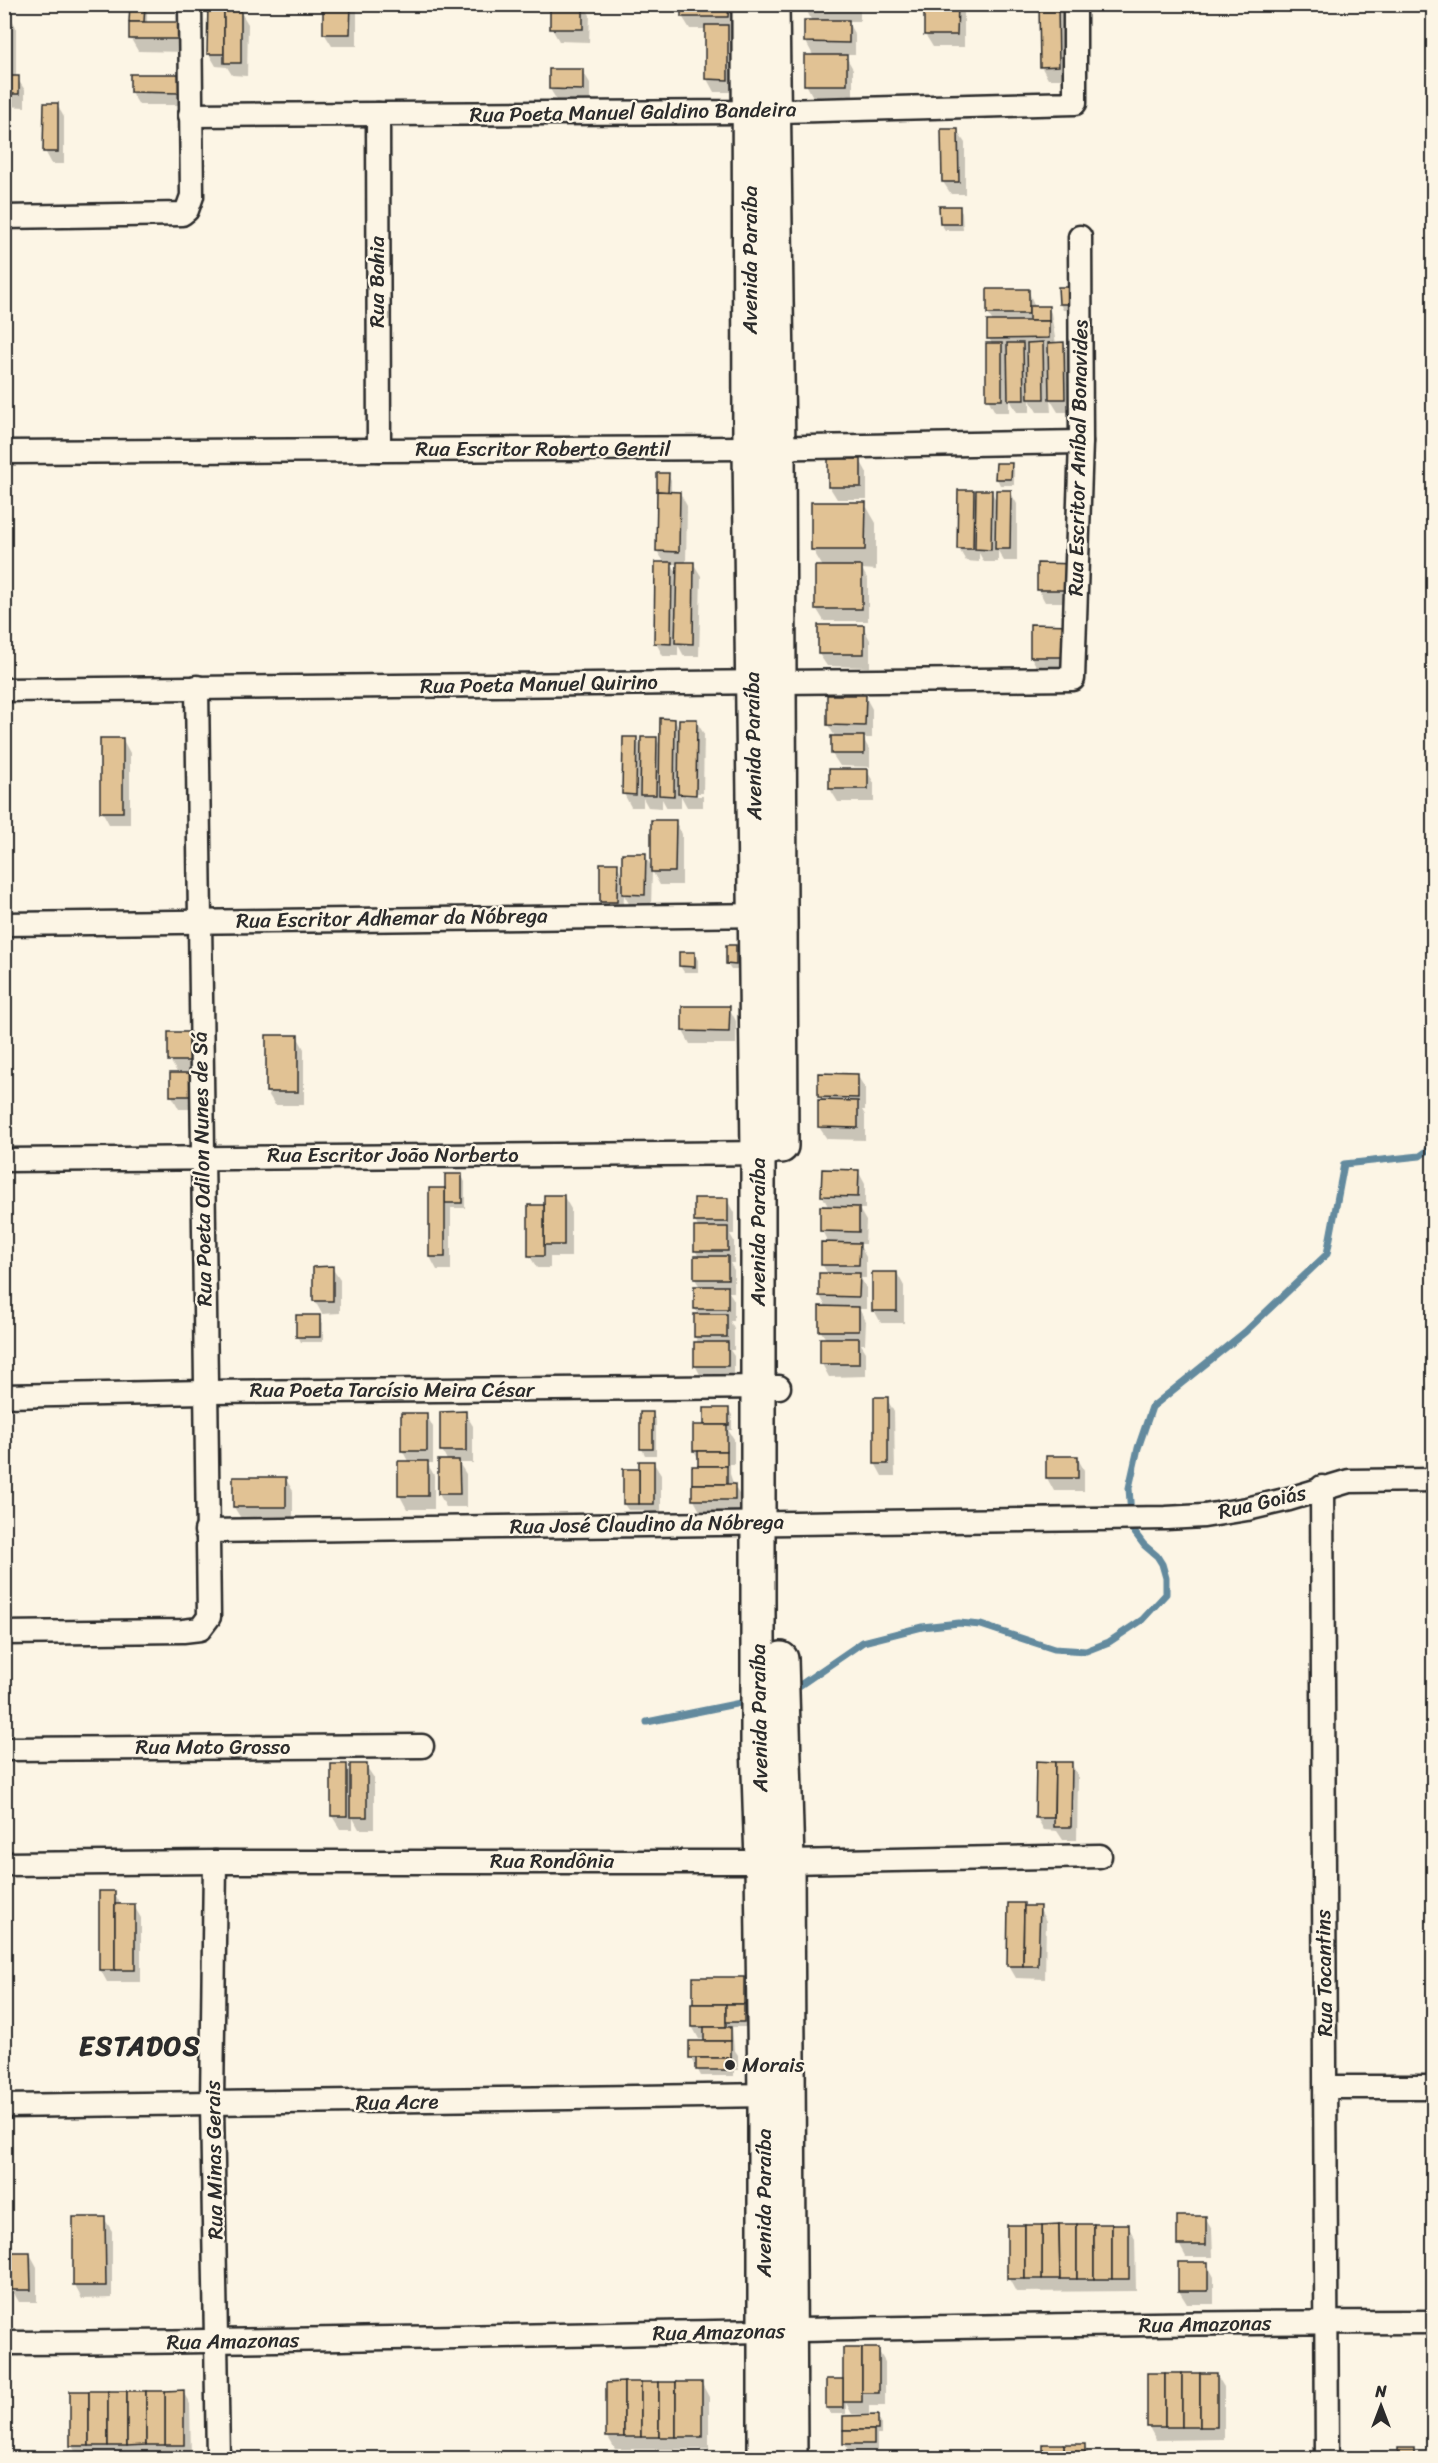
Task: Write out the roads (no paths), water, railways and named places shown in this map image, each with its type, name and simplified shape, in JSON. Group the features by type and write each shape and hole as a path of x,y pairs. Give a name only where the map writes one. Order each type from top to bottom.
{"street":[{"path":"4,217 182,214 188,210 191,204 190,4"},
{"name":"Avenida Paraíba","path":"749,4 762,112"},
{"name":"Avenida Paraíba","path":"765,2458 776,2331 777,2095 769,1522 768,915 762,112 772,4"},
{"name":"Rua Poeta Manuel Galdino Bandeira","path":"190,115 762,112 1075,103 1075,4"},
{"name":"Rua Bahia","path":"378,114 379,450"},
{"name":"Rua Escritor Aníbal Bonavides","path":"1073,679 1081,442 1080,237"},
{"name":"Rua Escritor Roberto Gentil","path":"4,452 764,448 1081,442"},
{"name":"Rua Poeta Manuel Quirino","path":"4,690 1073,679"},
{"name":"Rua Poeta Odilon Nunes de Sá","path":"4,1633 183,1631 201,1629 209,1617 206,1531 197,687"},
{"name":"Rua Escritor Adhemar da Nóbrega","path":"4,924 768,915"},
{"name":"Rua Escritor João Norberto","path":"4,1160 202,1156 769,1153"},
{"name":"Rua Poeta Tarcísio Meira César","path":"4,1396 769,1387"},
{"name":"Rua Goiás","path":"1089,1519 1204,1516 1278,1502 1322,1487 1349,1481 1434,1480"},
{"name":"Rua Tocantins","path":"1322,1487 1322,1840 1328,2458"},
{"name":"Rua José Claudino da Nóbrega","path":"206,1531 1089,1519"},
{"name":"Rua Mato Grosso","path":"4,1749 422,1746"},
{"name":"Rua Rondônia","path":"4,1864 774,1862 1100,1856"},
{"name":"Rua Minas Gerais","path":"215,1862 212,2104 218,2458"},
{"path":"1326,2087 1434,2087"},
{"name":"Rua Acre","path":"4,2106 777,2095"},
{"name":"Rua Amazonas","path":"4,2343 216,2342 776,2331 1434,2322"},
{"name":"Avenida Paraíba","path":"776,2331 790,2458"}],"waterway":[{"path":"793,1690 863,1642 922,1627 959,1623 981,1625 1054,1649 1086,1651 1109,1642 1142,1620 1166,1594 1166,1578 1162,1564 1132,1529 1129,1488 1138,1448 1152,1407 1245,1332 1327,1254 1344,1164 1420,1156 1434,1146"},
{"path":"647,1722 750,1701"}],"place":[{"name":"Morais","path":"730,2065"}],"district":[{"name":"ESTADOS","path":"140,2046"}]}
